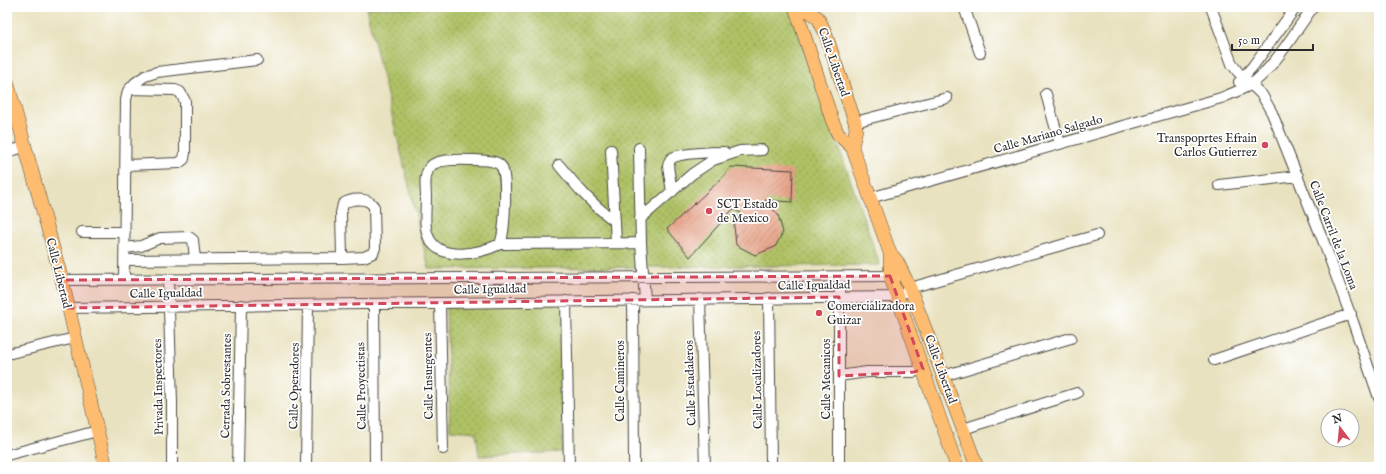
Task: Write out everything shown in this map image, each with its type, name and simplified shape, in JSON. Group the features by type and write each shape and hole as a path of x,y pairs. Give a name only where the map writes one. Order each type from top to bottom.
{"main road":[{"name":"Calle Libertad","path":"795,7 832,120 838,134 852,148 890,253 890,276 957,467"},
{"name":"Calle Libertad","path":"803,7 818,18 822,24 855,122 856,129 852,148"},
{"name":"Calle Libertad","path":"7,81 62,280 106,467"},
{"name":"Calle Libertad","path":"890,253 897,261 908,282 977,467"}],"street":[{"path":"964,7 980,53"},
{"name":"Calle Carril de la Loma","path":"1211,7 1230,60 1235,68 1262,95 1272,113 1351,314 1379,398"},
{"name":"Calle Mariano Salgado","path":"1247,81 1253,66 1296,7"},
{"name":"Calle Mariano Salgado","path":"870,198 1222,98 1272,63 1313,7"},
{"path":"124,279 126,100 129,89 138,80 157,72 257,60"},
{"path":"126,166 179,163 184,159 185,152 185,101 180,92 175,90 129,89"},
{"path":"1046,94 1060,144"},
{"path":"855,122 947,98"},
{"path":"7,152 24,147"},
{"path":"639,148 640,219 645,300"},
{"path":"611,150 616,242"},
{"path":"672,192 668,166 672,158 681,155 762,150"},
{"path":"640,219 692,174 713,160 740,151"},
{"path":"500,244 503,235 505,206 504,174 501,166 495,161 467,160 443,161 431,166 427,172 426,181 426,225 430,240 440,250 454,254 483,250 500,244 641,243"},
{"path":"559,165 588,200 615,222"},
{"path":"1220,185 1298,176"},
{"path":"125,260 342,258 364,257 370,255 374,251 374,207 366,200 349,200 342,204 342,258"},
{"path":"82,232 125,232"},
{"path":"897,297 908,282 1097,235"},
{"path":"125,248 140,246 160,238 189,237 193,240 195,259"},
{"name":"Calle Igualdad","path":"62,280 890,276 908,282"},
{"name":"Calle Mecanicos","path":"839,460 839,298 843,277"},
{"name":"Privada Inspectores","path":"168,279 172,467"},
{"name":"Calle Igualdad","path":"68,308 897,297"},
{"name":"Calle Localizadores","path":"769,298 771,462"},
{"name":"Calle Estadaleros","path":"700,299 705,467"},
{"name":"Calle Camineros","path":"633,300 634,462"},
{"path":"566,301 569,467"},
{"name":"Calle Insurgentes","path":"440,303 443,448"},
{"name":"Calle Proyectistas","path":"374,304 375,467"},
{"name":"Cerrada Sobrestantes","path":"238,467 241,305"},
{"name":"Calle Operadores","path":"306,467 308,305"},
{"path":"1214,360 1351,314"},
{"path":"7,354 75,338"},
{"path":"943,376 1071,338"},
{"path":"839,376 867,372 914,372 923,368"},
{"path":"963,428 1077,393"},
{"path":"7,455 97,431"}],"highlighted area":[{"path":"890,276 923,369 914,372 839,376 839,297 68,308 62,280"}],"green space":[{"path":"789,7 880,265 429,269 366,8"},
{"path":"564,301 562,452 479,456 476,432 450,430 446,303"}],"building":[{"name":"SCT Estado de Mexico","path":"731,167 793,170 792,202 765,200 778,215 783,232 775,247 755,255 736,245 734,226 741,213 733,209 690,257 667,229 721,179"}],"place":[{"name":"Transpoprtes Efrain Carlos Gutierrez","path":"1265,145"},
{"name":"SCT Estado de Mexico","path":"709,211"},
{"name":"Comercializadora Guizar","path":"819,313"}]}
